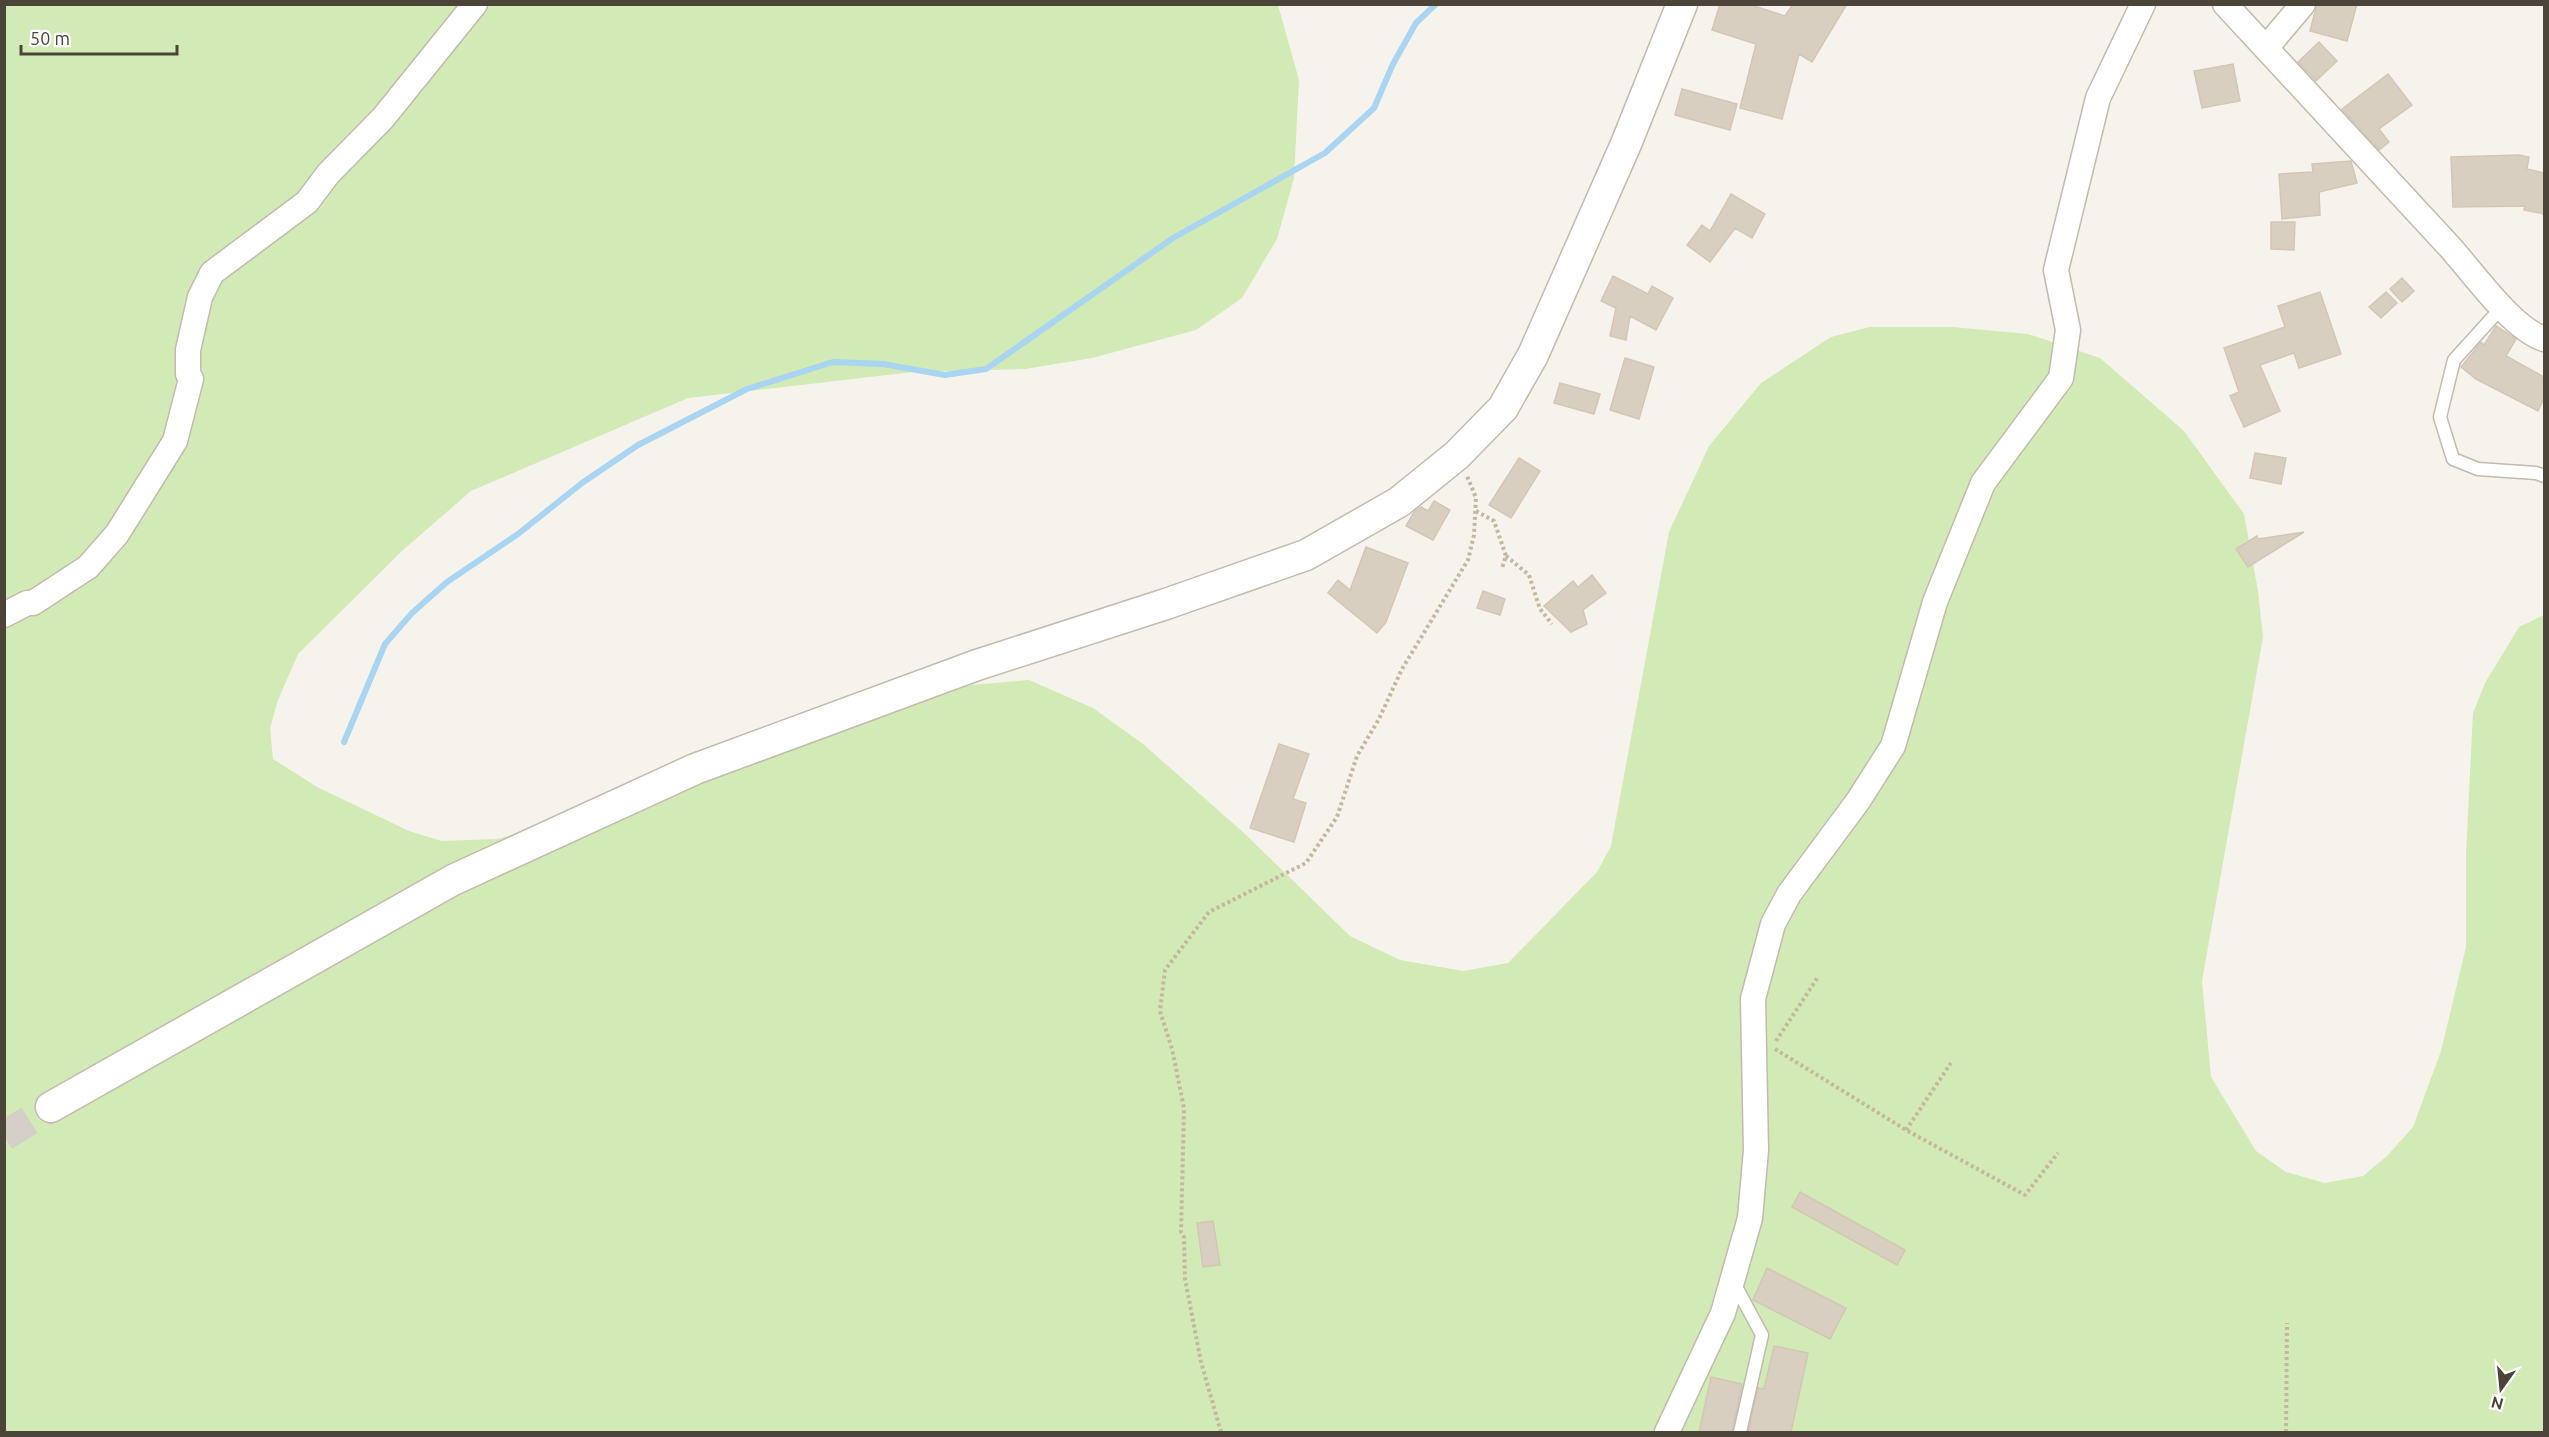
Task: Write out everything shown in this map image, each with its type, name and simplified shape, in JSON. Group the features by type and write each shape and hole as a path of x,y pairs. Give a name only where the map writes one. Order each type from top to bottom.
{"street":[{"path":"4,615 27,603 33,603 88,567 117,534 176,441 190,379 188,350 200,297 212,273 307,202 328,174 383,118 475,4"},
{"path":"51,1107 463,875 695,768 977,665 1166,604 1306,555 1399,502 1457,454 1503,408 1533,355 1626,144 1682,4"},
{"path":"1667,1432 1723,1313 1750,1218 1756,1150 1753,999 1773,924 1789,894 1858,801 1893,746 1935,602 1983,483 2061,378 2068,330 2056,270 2098,98 2143,4"},
{"path":"2225,4 2502,307 2534,336 2544,339"},
{"path":"2266,48 2303,4"}],"lane":[{"path":"2502,307 2454,360 2450,385 2440,417 2453,459 2478,470 2536,473 2544,476"},
{"path":"1732,1280 1761,1335 1740,1432"}],"path":[{"path":"1221,1432 1200,1362 1185,1280 1184,1237 1181,1232 1184,1108 1172,1049 1160,1011 1165,970 1209,912 1306,863 1337,817 1357,756 1379,719 1402,669 1468,560 1474,535 1476,498 1457,454"},
{"path":"1476,511 1494,521 1506,556 1530,575 1540,609 1552,624"},
{"path":"1502,568 1506,556"},
{"path":"1818,977 1772,1047 1906,1130 2025,1195 2058,1153"},
{"path":"1906,1130 1951,1063"},
{"path":"2286,1432 2287,1323"}],"green space":[{"path":"5,5 1278,5 1299,80 1294,178 1277,239 1242,298 1196,330 1092,358 1025,369 913,372 688,398 471,491 403,550 298,654 278,700 270,728 273,759 317,787 409,831 442,841 497,839 684,788 971,685 1029,680 1093,708 1143,744 1244,833 1350,936 1400,960 1463,971 1508,963 1597,872 1611,846 1669,532 1709,446 1761,383 1831,337 1870,327 1952,327 2028,334 2100,358 2184,431 2244,514 2258,591 2263,637 2202,981 2211,1077 2256,1151 2286,1172 2325,1183 2363,1176 2387,1156 2413,1127 2441,1051 2466,947 2466,853 2473,713 2485,683 2519,627 2544,615 2544,1432 5,1432"}],"building":[{"path":"1720,4 1748,4 1785,16 1793,4 1847,4 1812,62 1799,54 1782,119 1740,108 1756,44 1712,30"},
{"path":"2317,4 2357,4 2347,41 2310,31"},
{"path":"2319,42 2337,61 2316,81 2298,62"},
{"path":"2233,64 2240,101 2202,108 2194,71"},
{"path":"2388,74 2412,105 2379,129 2389,142 2379,150 2342,109"},
{"path":"1682,89 1737,104 1730,130 1675,115"},
{"path":"2519,155 2529,157 2527,169 2544,173 2544,214 2524,210 2525,206 2453,207 2451,157"},
{"path":"2351,161 2357,183 2319,192 2320,215 2282,219 2279,174 2313,172 2312,164"},
{"path":"1731,194 1765,214 1752,238 1735,228 1710,262 1687,245 1702,225 1710,231"},
{"path":"2271,222 2295,222 2294,250 2271,249"},
{"path":"1613,276 1648,294 1652,286 1673,298 1656,330 1630,316 1626,340 1610,336 1616,308 1601,301"},
{"path":"2402,278 2414,291 2402,302 2390,289"},
{"path":"2320,292 2341,354 2299,368 2294,353 2260,365 2280,411 2244,427 2230,396 2239,392 2224,348 2285,327 2278,306"},
{"path":"2386,292 2397,303 2381,318 2369,307"},
{"path":"2496,326 2516,339 2506,356 2544,377 2544,398 2538,411 2476,379 2461,367 2481,342 2484,345"},
{"path":"1625,358 1654,367 1639,419 1610,410"},
{"path":"1560,383 1600,394 1594,414 1554,403"},
{"path":"2255,453 2286,458 2281,484 2250,478"},
{"path":"1519,458 1540,471 1511,518 1489,505"},
{"path":"1434,501 1450,510 1433,540 1406,526 1414,512 1421,507 1428,511"},
{"path":"2304,532 2248,567 2236,549 2257,536 2258,539"},
{"path":"1366,547 1408,563 1386,622 1377,633 1328,593 1338,580 1350,590"},
{"path":"1592,575 1606,593 1583,610 1587,624 1571,632 1544,606 1573,581 1578,587"},
{"path":"1483,591 1505,599 1500,615 1477,608"},
{"path":"1279,744 1309,754 1293,799 1306,803 1294,842 1250,828"},
{"path":"1800,1192 1905,1250 1897,1265 1792,1207"},
{"path":"1213,1221 1220,1265 1203,1267 1197,1223"},
{"path":"1767,1268 1846,1308 1830,1339 1753,1300"},
{"path":"1774,1346 1808,1353 1791,1432 1748,1432 1758,1388 1764,1389"},
{"path":"1711,1377 1742,1384 1732,1432 1699,1432"}],"waterway":[{"path":"344,742 385,644 412,613 447,582 518,534 582,483 638,445 747,389 833,362 883,364 945,375 986,369 1173,238 1325,153 1374,108 1393,64 1416,23 1436,4"}],"tunnel":[{"path":"4,1136 51,1107"}]}
